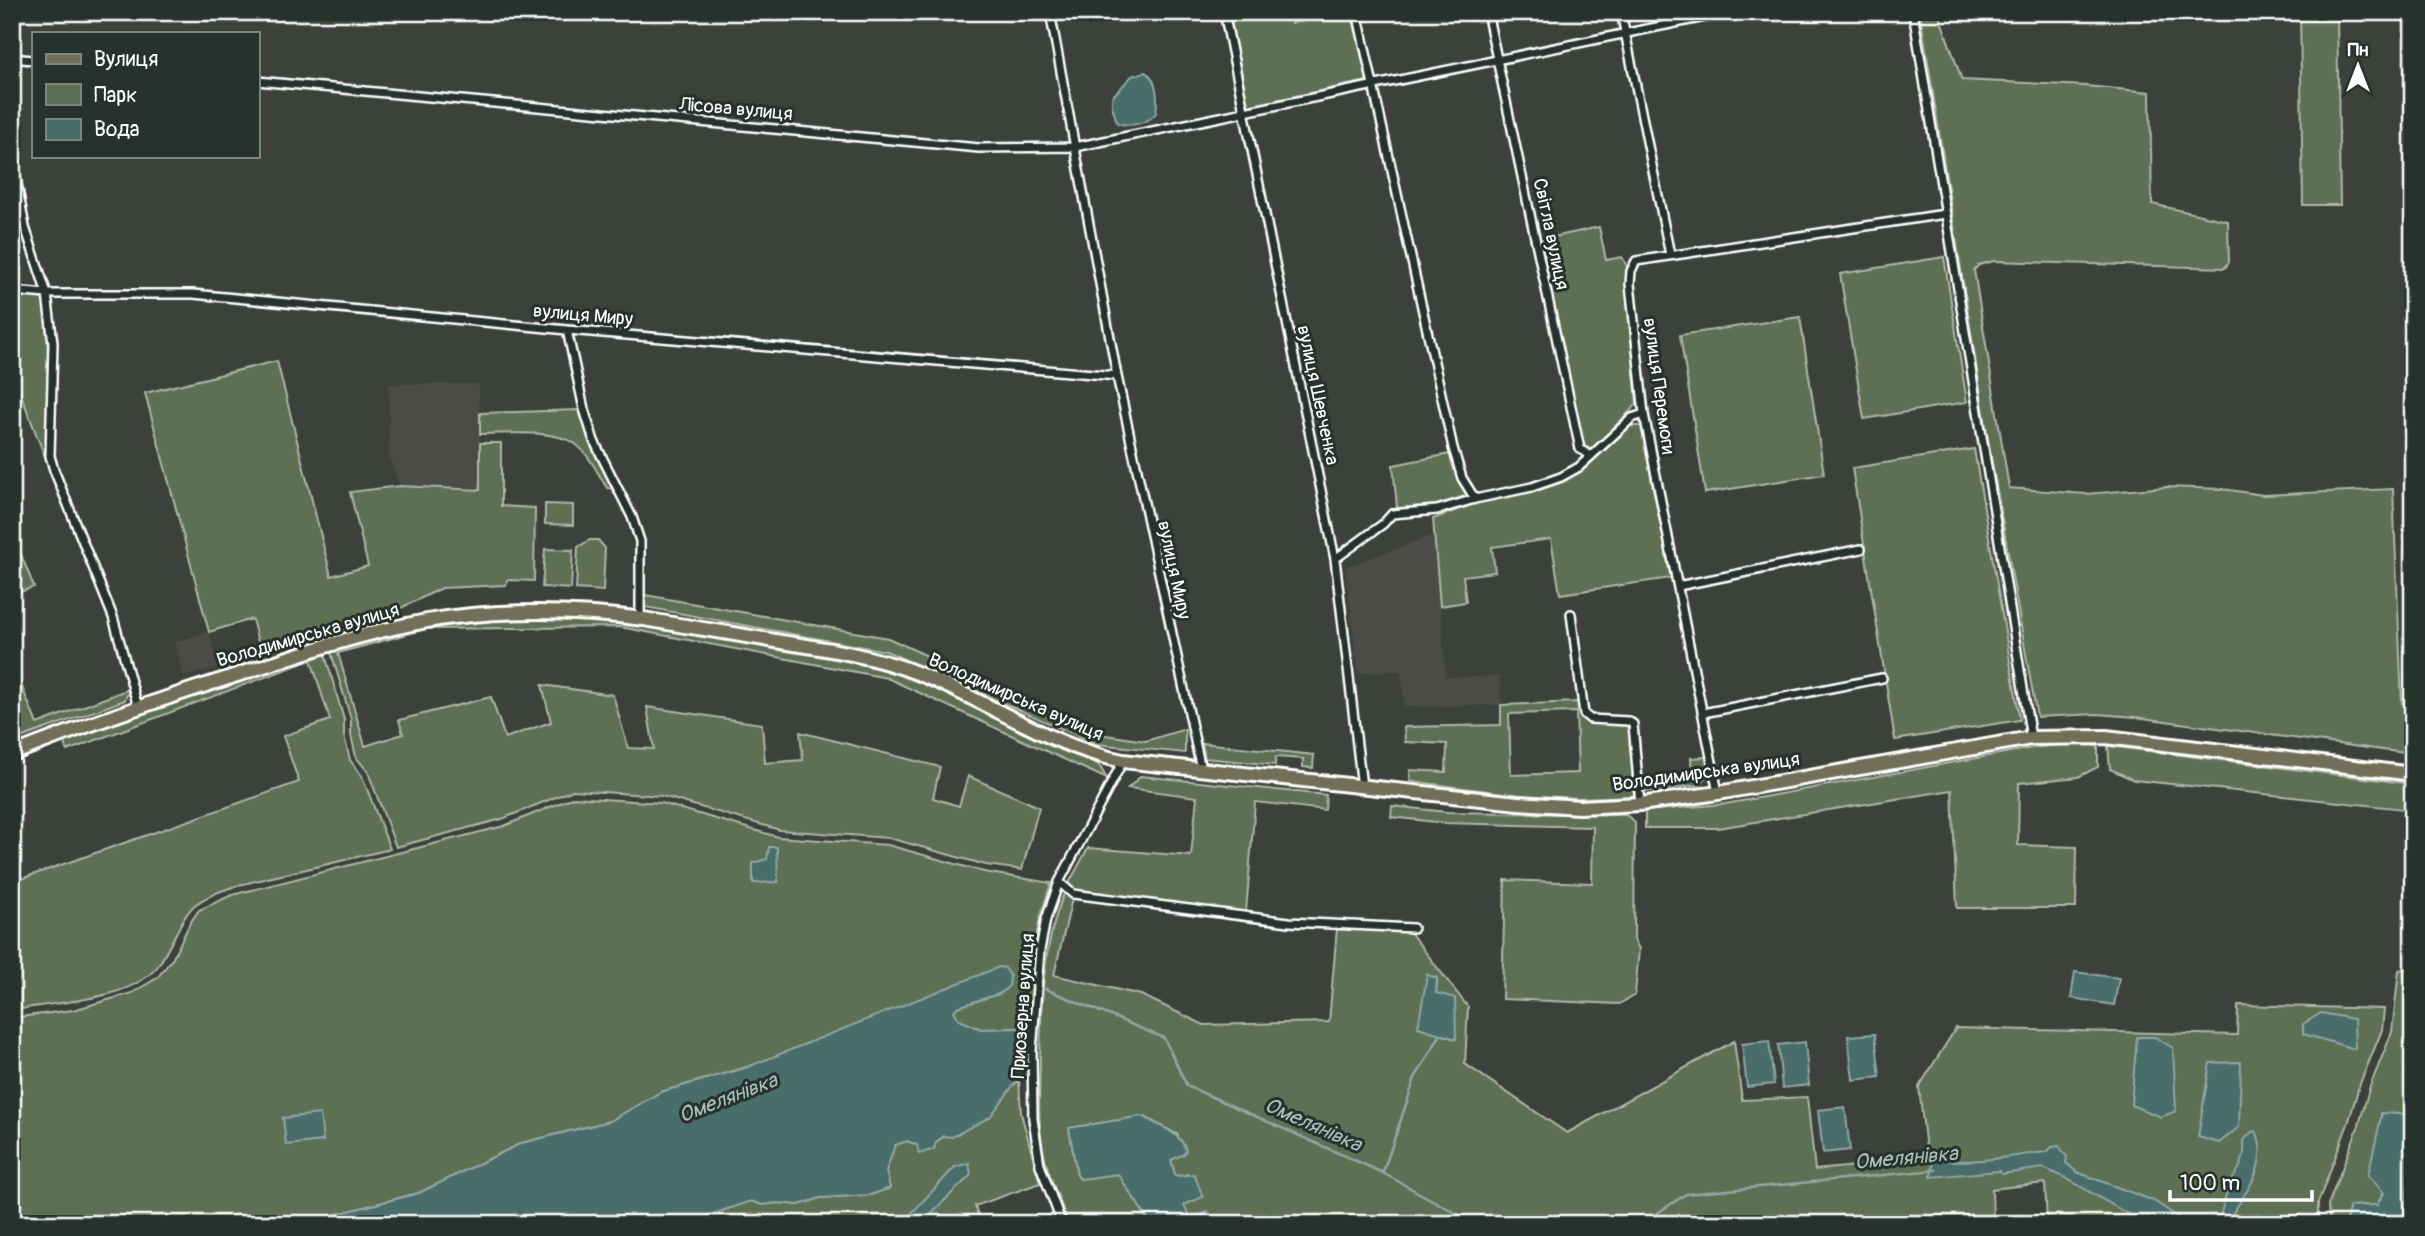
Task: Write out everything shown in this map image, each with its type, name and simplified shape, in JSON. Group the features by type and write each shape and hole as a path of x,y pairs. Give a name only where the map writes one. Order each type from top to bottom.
{"main road":[{"name":"Володимирська вулиця","path":"12,754 138,707 326,646 425,622 471,615 532,612 639,618 831,650 895,666 956,690 1062,742 1102,757 1122,761 1518,803 1578,807 1640,804 1718,793 2031,738 2106,737 2413,774"}],"street":[{"path":"1050,12 1075,147"},
{"name":"вулиця Шевченка","path":"1224,12 1335,559 1362,787"},
{"path":"1357,12 1453,447 1462,478 1475,499"},
{"name":"Світла вулиця","path":"1487,12 1580,449 1591,456"},
{"path":"1621,12 1670,255 1945,214"},
{"name":"Лісова вулиця","path":"259,81 979,148 1075,147 1728,12"},
{"path":"1913,12 2031,738"},
{"path":"12,58 32,60"},
{"name":"вулиця Миру","path":"1075,147 1117,376 1201,770"},
{"path":"12,156 25,227 47,294 53,343 50,456 113,617 138,707"},
{"name":"вулиця Перемоги","path":"1670,255 1636,261 1631,271 1630,284 1644,414 1718,793"},
{"name":"вулиця Миру","path":"12,291 47,294 193,295 567,330 1117,376"},
{"path":"567,330 584,409 594,441 632,517 640,541 639,618"},
{"path":"1335,559 1392,514 1437,510 1532,487 1561,477 1578,467 1632,418 1644,414"},
{"path":"1678,586 1861,549"},
{"path":"1570,614 1584,714 1590,719 1628,721 1633,724 1640,804"},
{"path":"1703,713 1882,678"},
{"name":"Приозерна вулиця","path":"1062,1224 1040,1165 1033,1119 1032,1051 1040,950 1046,919 1059,882 1122,761"},
{"path":"1059,882 1073,894 1289,922 1413,928"}],"shaded area":[{"path":"389,384 479,384 481,490 400,486 389,458"},
{"path":"1434,535 1446,677 1500,676 1501,705 1404,707 1401,671 1358,673 1345,567"},
{"path":"209,632 219,667 184,677 174,642"}],"green space":[{"path":"1229,12 1288,12 1291,23 1352,12 1367,81 1248,106"},
{"path":"1920,12 1938,12 1962,80 2150,92 2152,204 2228,221 2229,262 2225,268 1994,261 1979,265 1974,270 2009,488 2086,494 2166,487 2223,489 2263,495 2393,489 2402,703 2413,704 2413,754 2135,717 2097,714 2037,717 1989,445"},
{"path":"2300,12 2337,12 2340,205 2303,205"},
{"path":"1599,227 1606,260 1622,257 1628,268 1626,281 1637,404 1591,451 1584,447 1540,240"},
{"path":"1944,257 1967,402 1864,419 1840,274"},
{"path":"12,295 43,297 48,377 45,457 12,371"},
{"path":"1800,317 1824,474 1705,493 1680,335"},
{"path":"277,361 331,576 368,566 350,492 400,486 480,490 480,443 501,443 501,506 535,508 534,581 507,580 506,585 442,588 380,618 261,653 252,619 209,632 145,393"},
{"path":"579,410 590,442 614,489 607,488 588,458 574,443 553,436 528,433 480,434 480,413"},
{"path":"1631,426 1641,426 1671,578 1560,594 1551,539 1492,547 1495,572 1463,576 1466,602 1440,606 1433,519 1476,503 1533,492 1563,482 1582,471"},
{"path":"1974,449 2020,720 1895,740 1852,468"},
{"path":"1450,454 1459,480 1468,495 1436,505 1397,508 1393,465"},
{"path":"545,504 573,505 573,525 545,524"},
{"path":"12,532 34,587 12,595"},
{"path":"590,540 598,540 605,548 603,591 576,589 578,547"},
{"path":"545,549 573,550 571,589 542,587"},
{"path":"645,595 888,638 1099,734 1146,741 1185,729 1185,753 1096,744 886,651 645,607"},
{"path":"494,617 622,620 806,651 895,671 954,694 1042,741 1099,765 1107,779 887,678 620,627 426,629 338,653 365,746 403,734 399,720 491,697 505,738 551,722 542,685 613,695 628,748 654,749 647,707 762,724 765,763 803,760 800,732 940,767 933,798 959,806 968,776 1039,807 1022,870 986,865 889,838 780,830 662,796 573,790 502,819 396,847 368,772 356,757 351,719 330,649 426,625"},
{"path":"324,651 344,720 344,736 350,760 362,776 390,849 215,893 191,909 162,960 144,979 110,994 12,1011 12,882 299,782 283,736 330,720 311,660 67,751 65,741"},
{"path":"12,662 37,724 129,689 125,700 12,741"},
{"path":"1578,702 1580,716 1589,722 1629,726 1634,796 1577,798 1518,795 1410,781 1410,770 1446,772 1447,744 1405,742 1404,727 1501,725 1501,705","holes":["1576,712 1578,773 1511,775 1509,714"]},
{"path":"1202,743 1314,755 1313,768 1303,767 1303,759 1276,757 1275,765 1205,758"},
{"path":"2067,744 2098,746 2098,767 2078,777 2019,783 2018,845 2077,847 2076,908 1957,908 1952,790 1718,828 1645,828 1645,811 1725,804 2032,748"},
{"path":"2108,746 2413,784 2413,810 2134,780 2110,769"},
{"path":"1706,757 1708,774 1700,785 1642,792 1641,780 1692,775 1691,758"},
{"path":"1141,776 1326,795 1325,810 1255,802 1246,912 1075,892 1068,885 1088,848 1191,856 1197,797 1128,788"},
{"path":"574,797 661,803 778,837 888,845 984,872 1051,883 1034,949 1028,1052 1019,1052 1020,1028 981,1029 958,1020 954,1011 957,1007 1001,993 661,1092 610,1121 522,1143 419,1193 298,1224 12,1224 12,1018 73,1010 132,993 157,978 173,958 199,910 232,895 504,826"},
{"path":"1392,806 1447,812 1626,815 1635,822 1634,939 1639,949 1635,995 1619,1004 1502,999 1505,880 1592,883 1593,827 1445,823 1391,817"},
{"path":"1064,893 1072,899 1054,975 1141,995 1204,1025 1329,1022 1337,928 1409,931 1468,1007 1465,1064 1567,1133 1734,1041 1742,1100 1807,1097 1815,1170 1927,1159 1919,1087 1956,1028 2237,1035 2238,1005 2384,1009 2382,1030 2359,1086 2349,1121 2318,1203 2318,1224 2047,1224 2045,1183 1992,1189 1993,1224 1213,1224 1208,1212 1190,1219 1184,1205 1188,1174 1175,1175 1171,1160 1178,1135 1143,1116 1069,1128 1080,1179 1118,1174 1151,1224 1069,1224 1046,1163 1039,1113 1042,997 1047,955","holes":["1427,975 1437,978 1436,993 1455,1039 1441,1034"]},
{"path":"2412,967 2413,1115 2381,1114 2384,1192 2377,1205 2350,1206 2345,1224 2329,1224 2328,1205 2392,1032 2399,970"},
{"path":"1019,1081 1021,1113 1040,1183 975,1206 981,1224 920,1224 970,1175 955,1167 910,1216 915,1224 683,1224 751,1201 762,1205 799,1205 820,1198 870,1195 890,1188 886,1171 895,1145 907,1141 917,1145 936,1142"}],"water":[{"path":"1145,72 1155,84 1156,113 1138,124 1117,123 1112,97 1132,76"},
{"path":"769,847 777,847 778,882 753,883 753,863 767,859"},
{"path":"999,967 1005,968 1010,976 1009,986 1001,993 957,1007 954,1011 959,1020 981,1029 1020,1028 1019,1081 990,1117 952,1137 943,1136 936,1142 934,1149 919,1154 917,1145 907,1141 895,1145 886,1171 890,1188 870,1195 820,1198 799,1205 762,1205 751,1201 683,1224 298,1224 419,1193 522,1143 610,1121 661,1092 745,1068"},
{"path":"2075,972 2119,978 2114,1005 2071,998"},
{"path":"1427,975 1437,978 1436,993 1455,998 1456,1039 1418,1027"},
{"path":"2321,1013 2354,1019 2355,1049 2303,1034 2303,1024"},
{"path":"1875,1034 1880,1077 1853,1080 1848,1036"},
{"path":"2137,1037 2155,1037 2173,1048 2176,1111 2161,1117 2131,1105"},
{"path":"1769,1041 1774,1084 1747,1087 1742,1044"},
{"path":"1805,1042 1809,1085 1782,1088 1778,1045"},
{"path":"2241,1062 2239,1127 2219,1143 2198,1137 2210,1063"},
{"path":"1845,1107 1850,1150 1823,1153 1818,1110"},
{"path":"2382,1113 2413,1115 2405,1224 2345,1224 2350,1206 2377,1205 2384,1193 2368,1175"},
{"path":"320,1114 323,1141 286,1145 283,1118"},
{"path":"1143,1116 1174,1134 1183,1144 1186,1150 1184,1154 1171,1160 1175,1175 1194,1174 1203,1197 1184,1205 1190,1219 1209,1212 1213,1224 1151,1224 1118,1174 1081,1179 1077,1175 1069,1128"},
{"path":"2256,1131 2260,1156 2253,1180 2225,1224 2216,1224 2230,1184 2242,1163 2244,1140"},
{"path":"2059,1146 2067,1157 2066,1163 2077,1172 2154,1201 2188,1224 2145,1224 2064,1177 2043,1168 2002,1174 1999,1171 1931,1177 1934,1158 1961,1161 1990,1159 2047,1152 2052,1147"},
{"path":"969,1163 971,1175 920,1224 915,1224 909,1216 955,1167"}],"waterway":[{"name":"Омелянівка","path":"1043,988 1164,1038 1187,1086 1381,1172 1476,1224"},
{"path":"1383,1172 1415,1078 1441,1034"},
{"name":"Омелянівка","path":"1641,1224 1686,1194 1936,1170"}]}
